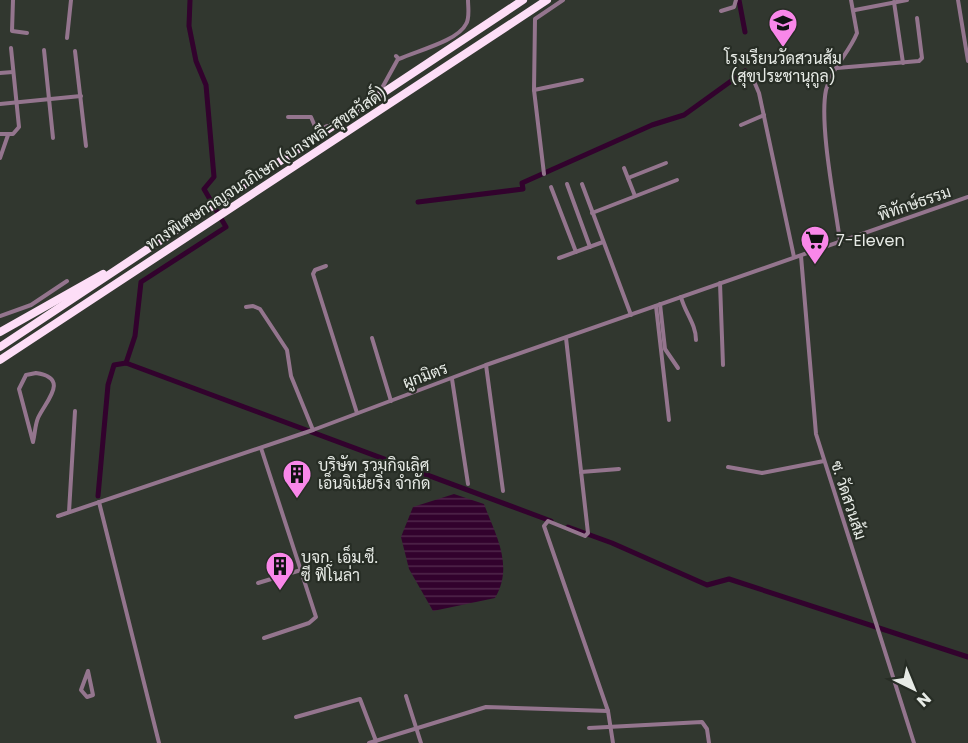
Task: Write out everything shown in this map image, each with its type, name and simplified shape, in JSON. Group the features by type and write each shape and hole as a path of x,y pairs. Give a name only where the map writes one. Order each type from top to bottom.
{"highway":[{"name":"ทางพิเศษกาญจนาภิเษก (บางพลี-สุขสวัสดิ์)","path":"0,347 523,0"},
{"name":"ทางพิเศษกาญจนาภิเษก (บางพลี-สุขสวัสดิ์)","path":"0,362 547,0"},
{"path":"0,332 137,257"}],"street":[{"path":"13,0 12,30 27,33"},
{"path":"67,38 71,0"},
{"path":"288,117 311,117 315,129 320,130 378,91 386,82 397,57 442,43 463,28 467,20 468,0"},
{"path":"544,174 534,90 535,19 563,0"},
{"path":"721,11 734,7 736,0"},
{"path":"840,241 826,112 827,88 857,33 851,0"},
{"path":"854,10 907,0"},
{"path":"958,0 968,62"},
{"path":"894,2 903,63"},
{"path":"837,68 921,60 917,18"},
{"path":"0,134 8,135 18,129 12,48"},
{"path":"44,50 53,138"},
{"path":"75,51 86,146"},
{"path":"0,73 14,72"},
{"path":"750,72 759,93 794,258"},
{"path":"534,90 582,80"},
{"path":"0,104 81,96"},
{"path":"741,125 764,115"},
{"path":"0,158 8,135"},
{"path":"628,178 666,163"},
{"path":"624,168 636,196"},
{"path":"592,213 677,180"},
{"path":"567,184 590,247"},
{"path":"582,184 631,315"},
{"path":"551,187 576,252"},
{"name":"พิทักษ์ธรรม","path":"801,256 968,197"},
{"path":"559,258 603,242"},
{"name":"ผูกมิตร","path":"58,516 312,431 486,365 801,256"},
{"name":"ซ. วัดสวนส้ม","path":"801,256 813,411 824,461 914,743"},
{"path":"326,266 315,270 313,274 357,413"},
{"path":"0,316 31,305 67,281"},
{"path":"720,283 723,365"},
{"path":"681,297 686,312 695,326 696,340"},
{"path":"658,305 665,349 678,368"},
{"path":"658,305 669,420"},
{"path":"246,307 253,306 260,309 287,350 291,376 312,431"},
{"path":"372,338 391,401"},
{"path":"566,338 587,534 548,521 544,526 608,711 613,743"},
{"path":"486,365 503,491"},
{"path":"36,373 51,381 54,392 37,419 33,442 19,389 26,375 36,373"},
{"path":"452,378 468,483"},
{"path":"69,512 75,411"},
{"path":"261,448 316,619 264,638"},
{"path":"728,466 762,473 824,461"},
{"path":"581,472 620,469"},
{"path":"99,502 159,743"},
{"path":"258,583 302,570"},
{"path":"88,671 94,690 88,697 81,690 88,671"},
{"path":"406,696 421,743"},
{"path":"296,717 360,699 376,741"},
{"path":"369,743 486,707 608,711"},
{"path":"589,728 702,722 707,729 709,743"}],"shaded area":[{"path":"454,494 484,504 498,539 503,574 495,598 433,611 409,569 401,537 413,507"}],"waterway":[{"path":"126,363 135,336 141,282 226,227 204,189 214,177 206,85 196,61 189,26 190,0"},
{"path":"739,0 745,32"},
{"path":"418,202 523,189 522,183 652,125 684,115 745,71"},
{"path":"98,496 108,385 114,365 126,363 551,521"},
{"path":"568,527 612,543 707,585 729,579 968,657"}],"place":[{"name":"โรงเรียนวัดสวนส้ม (สุขประชานุกูล)","path":"783,48"},
{"name":"7-Eleven","path":"815,266"},
{"name":"บริษัท รวมกิจเลิศ เอ็นจิเนียริ่ง จำกัด","path":"297,500"},
{"name":"บจก. เอ็ม.ซี. ซี ฟิโนล่า","path":"280,592"}]}
